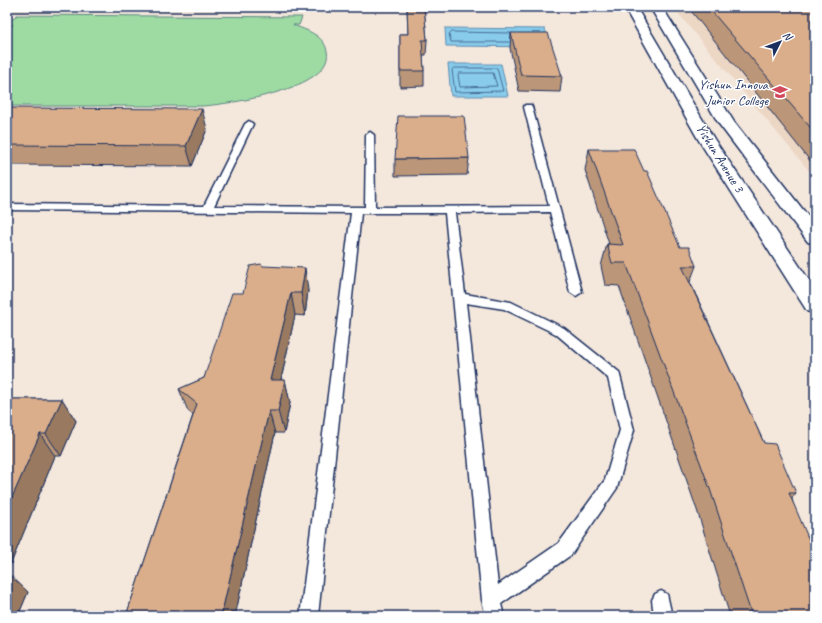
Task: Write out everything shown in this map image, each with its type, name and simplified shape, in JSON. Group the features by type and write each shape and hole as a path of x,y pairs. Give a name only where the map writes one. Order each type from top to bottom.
{"main road":[{"name":"Yishun Avenue 3","path":"630,7 706,139 815,306"},
{"name":"Yishun Avenue 3","path":"656,7 727,124 815,238"}],"lane":[{"path":"528,107 553,210 576,292"},
{"path":"207,209 249,124"},
{"path":"370,135 370,210"},
{"path":"7,207 553,210"},
{"path":"308,616 356,210"},
{"path":"450,210 461,298 493,608"},
{"path":"461,298 507,305 560,331 614,376 627,430 612,483 565,549 493,608"}],"shaded area":[{"name":"Yishun Innova Junior College","path":"673,7 815,7 815,178"}],"green space":[{"path":"17,15 302,17 299,25 293,25 309,31 318,37 325,45 327,51 325,64 315,75 298,85 256,98 234,102 203,106 7,106 7,26 13,25 7,24"}],"water":[{"path":"445,28 545,29 550,47 446,46"},
{"path":"448,64 501,64 508,96 451,96"}],"building":[{"path":"407,7 424,7 427,40 422,40 424,71 400,71 400,34 408,34"},
{"path":"708,7 815,7 815,133"},
{"path":"511,33 548,33 562,76 521,75"},
{"path":"7,108 202,109 186,146 7,145"},
{"path":"398,116 464,116 469,158 395,159"},
{"path":"589,149 634,149 644,171 647,171 680,247 689,247 696,266 682,266 764,443 775,444 796,493 789,493 815,554 815,616 752,616 710,489 626,263 612,263 607,244 623,245"},
{"path":"261,264 263,266 305,268 301,293 291,293 270,380 285,380 278,411 269,411 221,616 126,616 197,404 179,389 204,378 232,293 243,293 250,266"},
{"path":"7,399 62,399 46,434 40,434 7,509"}],"place":[{"name":"Yishun Innova Junior College","path":"780,92"}]}
